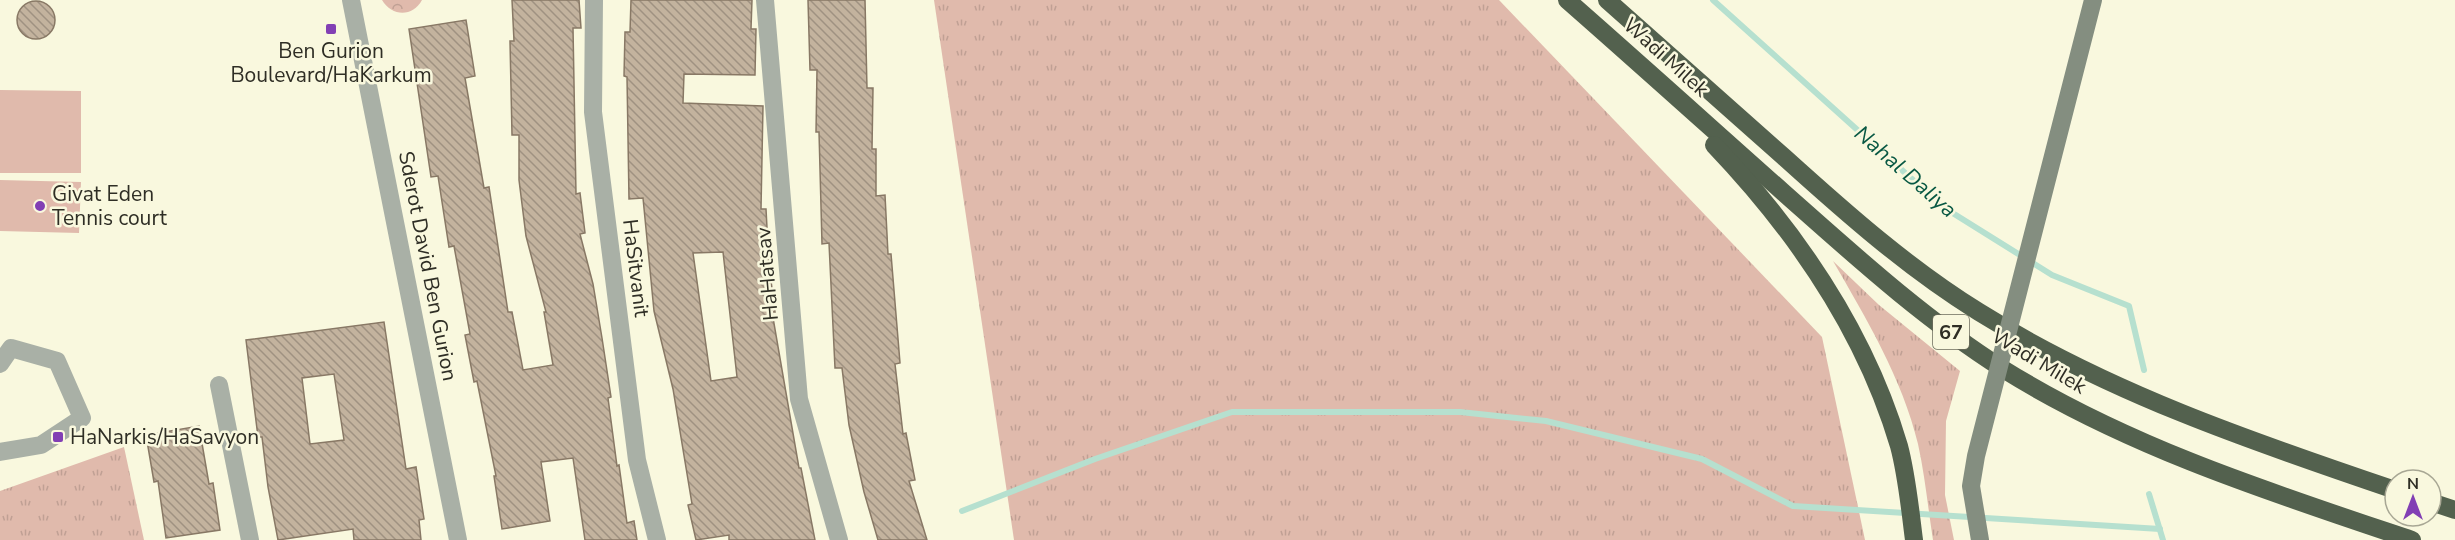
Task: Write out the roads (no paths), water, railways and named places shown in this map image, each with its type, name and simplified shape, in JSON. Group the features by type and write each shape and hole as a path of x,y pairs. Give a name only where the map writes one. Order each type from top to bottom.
{"highway":[{"name":"Wadi Milek","path":"1567,0 1865,264 1950,332 2003,369 2087,416 2169,453 2412,540"},
{"name":"Wadi Milek","path":"1607,0 1881,243 1977,311 2019,336 2140,396 2234,433 2383,486"},
{"path":"1629,55 1750,184 1803,252 1849,326 1870,364 1899,448 1914,540"}],"street":[{"name":"Sderot David Ben Gurion","path":"351,0 458,540"},
{"name":"HaSitvanit","path":"594,0 593,112 637,460 657,540"},
{"name":"HaHatsav","path":"765,0 800,399 839,540"},
{"path":"1980,540 1971,486 1976,456 2093,0"},
{"path":"0,364 11,348 57,361 82,418 41,445 0,452"},
{"path":"219,385 250,540"}],"waterway":[{"name":"Nahal Daliya","path":"1713,0 1943,207 2052,275 2129,306 2144,370"},
{"path":"962,511 1095,459 1232,412 1460,412 1546,421 1702,459 1793,506 2160,529"},
{"name":"Nahal Daliya","path":"2149,494 2163,540"}],"place":[{"name":"Ben Gurion Boulevard/HaKarkum","path":"331,29"},
{"name":"Givat Eden Tennis court","path":"40,206"},
{"name":"HaNarkis/HaSavyon","path":"58,437"}]}
